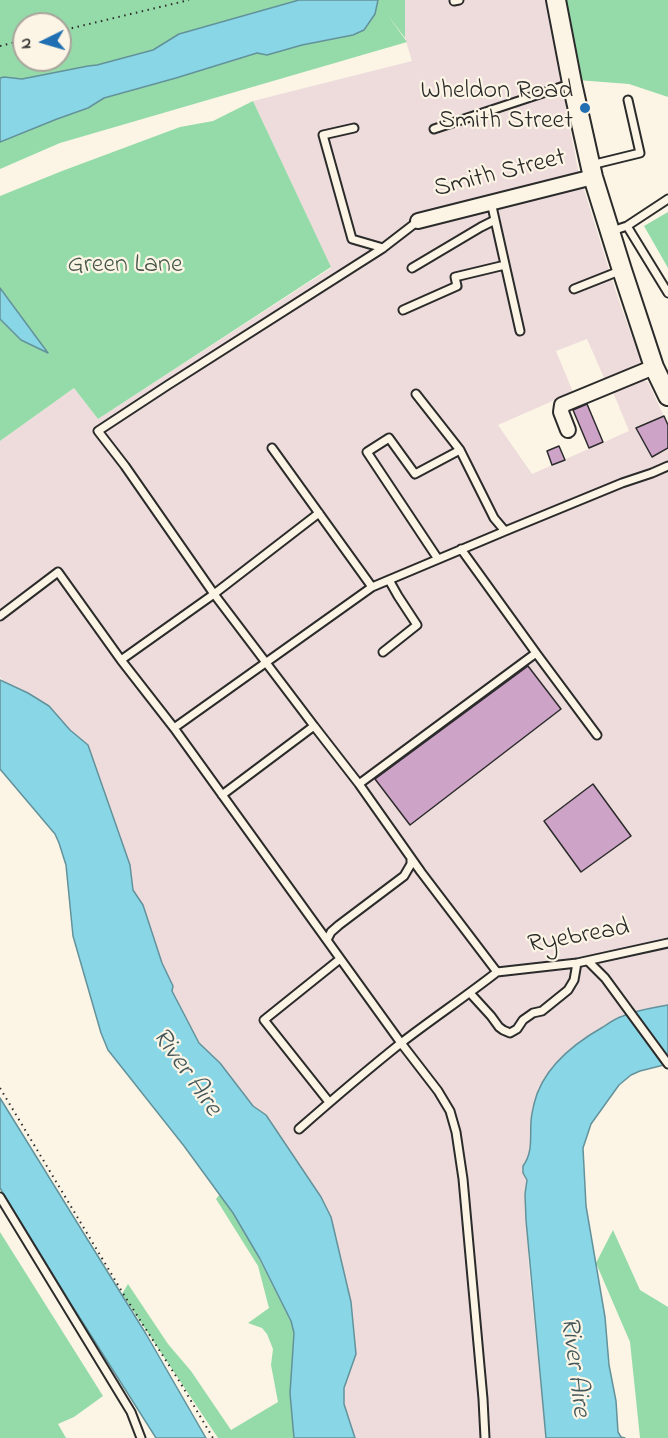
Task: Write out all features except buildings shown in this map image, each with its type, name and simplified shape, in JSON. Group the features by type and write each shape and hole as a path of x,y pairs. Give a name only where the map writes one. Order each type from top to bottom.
{"street":[{"path":"556,0 592,171 654,367 668,396"},
{"name":"Smith Street","path":"418,221 491,202 592,171"},
{"path":"568,430 561,412 562,405 654,367"}],"lane":[{"path":"434,129 572,83"},
{"path":"592,171 640,153 628,100"},
{"path":"354,128 323,135 352,238 383,248"},
{"path":"610,232 627,226 668,199"},
{"path":"491,202 520,331"},
{"path":"412,268 495,220"},
{"path":"299,1129 401,1043 496,972 358,784 214,594 98,431 177,378 383,248 418,221"},
{"path":"627,226 668,293"},
{"path":"403,310 457,286 455,277 505,265"},
{"path":"574,289 622,270"},
{"path":"416,394 460,450 494,518 505,531"},
{"path":"438,559 367,452 389,438 414,474 460,450"},
{"path":"272,448 372,587"},
{"path":"174,728 372,587 668,466"},
{"path":"121,660 214,594 319,513"},
{"path":"461,549 597,735"},
{"path":"0,616 58,572 438,1091 450,1112 456,1132 463,1179 485,1438"},
{"path":"383,652 417,625 389,580"},
{"path":"358,784 537,653"},
{"path":"222,795 314,726"},
{"path":"327,940 331,932 339,925 404,876 411,864 411,858"},
{"name":"Ryebread","path":"496,972 577,963 668,943"},
{"path":"329,1102 264,1020 340,959"},
{"path":"588,961 605,978 668,1064"},
{"path":"470,993 499,1027 510,1032 517,1029 523,1020 533,1013 542,1011 568,990 574,980 577,963"},
{"path":"0,1197 125,1401 141,1438"}],"path":[{"path":"72,28 189,0"},
{"path":"0,1088 213,1438"}],"shaded area":[{"path":"405,0 546,0 578,170 616,292 641,362 605,380 587,339 556,351 573,392 498,425 532,474 629,431 613,392 641,380 648,382 668,425 668,1005 622,1016 531,1122 529,1153 523,1166 523,1173 527,1180 525,1194 529,1269 546,1438 355,1438 344,1404 343,1268 331,1217 321,1197 266,1115 253,1106 220,1063 199,1043 172,991 173,986 162,963 143,905 133,890 130,865 88,745 70,730 49,706 3,681 0,677 0,441 74,388 98,419 331,268 253,101 412,61 405,38"}],"green space":[{"path":"0,0 405,0 405,38 387,14 407,42 60,143 0,169"},
{"path":"563,0 668,0 668,97 629,84 577,80"},
{"name":"Green Lane","path":"253,101 331,267 98,419 74,388 0,441 0,196 180,127 213,121"},
{"path":"668,212 668,268 644,226"},
{"path":"220,1194 249,1240 291,1321 294,1332 290,1393 294,1438 218,1438 122,1294 128,1284 168,1344 191,1371 231,1430 278,1402 271,1365 273,1349 262,1328 248,1323 269,1308 258,1266 216,1199"},
{"path":"613,1230 640,1290 668,1307 668,1438 640,1438 630,1342 596,1263"},
{"path":"0,1232 103,1396 74,1417 58,1424 66,1438 0,1438"}],"water":[{"path":"299,0 378,0 375,14 364,30 353,35 302,45 267,55 257,53 104,98 88,108 0,142 0,78 22,79 58,72 72,72 72,69 153,50 179,34"},
{"path":"0,288 48,353 21,340 0,319"},
{"name":"River Aire","path":"0,680 49,706 70,730 88,745 130,865 133,890 143,905 162,963 173,986 172,991 199,1043 220,1063 253,1106 266,1115 321,1197 331,1217 351,1302 356,1354 344,1388 344,1404 355,1438 294,1438 290,1393 294,1333 291,1321 260,1259 233,1213 184,1146 108,1050 73,936 66,865 59,843 55,834 0,769"},
{"name":"River Aire","path":"668,1005 668,1064 640,1071 619,1085 591,1124 583,1148 586,1206 605,1317 618,1432 621,1437 625,1438 546,1438 526,1220 527,1180 523,1173 523,1166 530,1150 534,1104 538,1091 551,1069 581,1041 620,1017"},
{"path":"0,1098 146,1334 206,1438 156,1438 0,1188"}],"place":[{"name":"Wheldon Road Smith Street","path":"585,108"}]}
